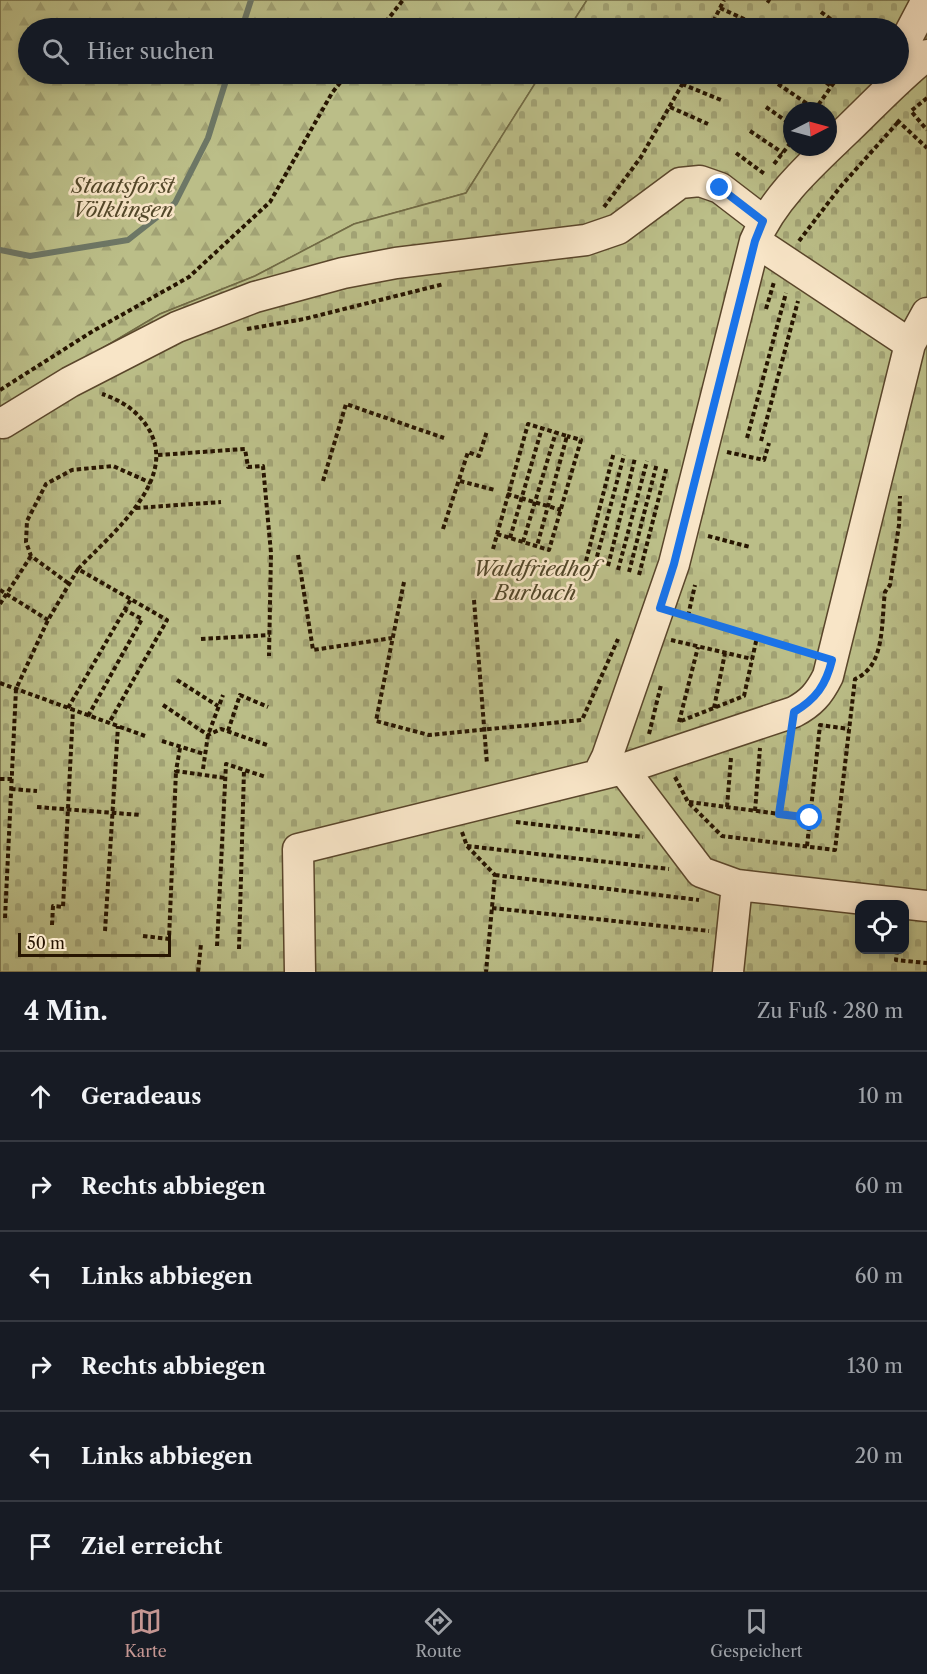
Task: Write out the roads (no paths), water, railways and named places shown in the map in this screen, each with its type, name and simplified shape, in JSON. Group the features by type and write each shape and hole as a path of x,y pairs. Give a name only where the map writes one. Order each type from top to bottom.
{"lane":[{"path":"909,34 927,0"},
{"path":"909,70 927,55"},
{"path":"611,771 650,635 674,564 759,231 811,166 893,84"},
{"path":"3,423 70,382 177,327 255,297 332,276 447,255 586,240 618,229 680,183 699,181 720,188 759,231 910,344"},
{"path":"300,972 298,849 611,771 654,741 730,733 794,712 810,703 820,691 832,660 910,344 927,313"},
{"path":"611,771 674,855 700,872 737,885 927,906"},
{"path":"728,972 737,885"}],"waterway":[{"path":"245,18 251,0"},
{"path":"0,250 30,256 128,240 175,203 208,138 225,84"}],"park label":[{"name":"Staatsforst Völklingen","path":"123,197"},
{"name":"Waldfriedhof Burbach","path":"535,580"}]}
